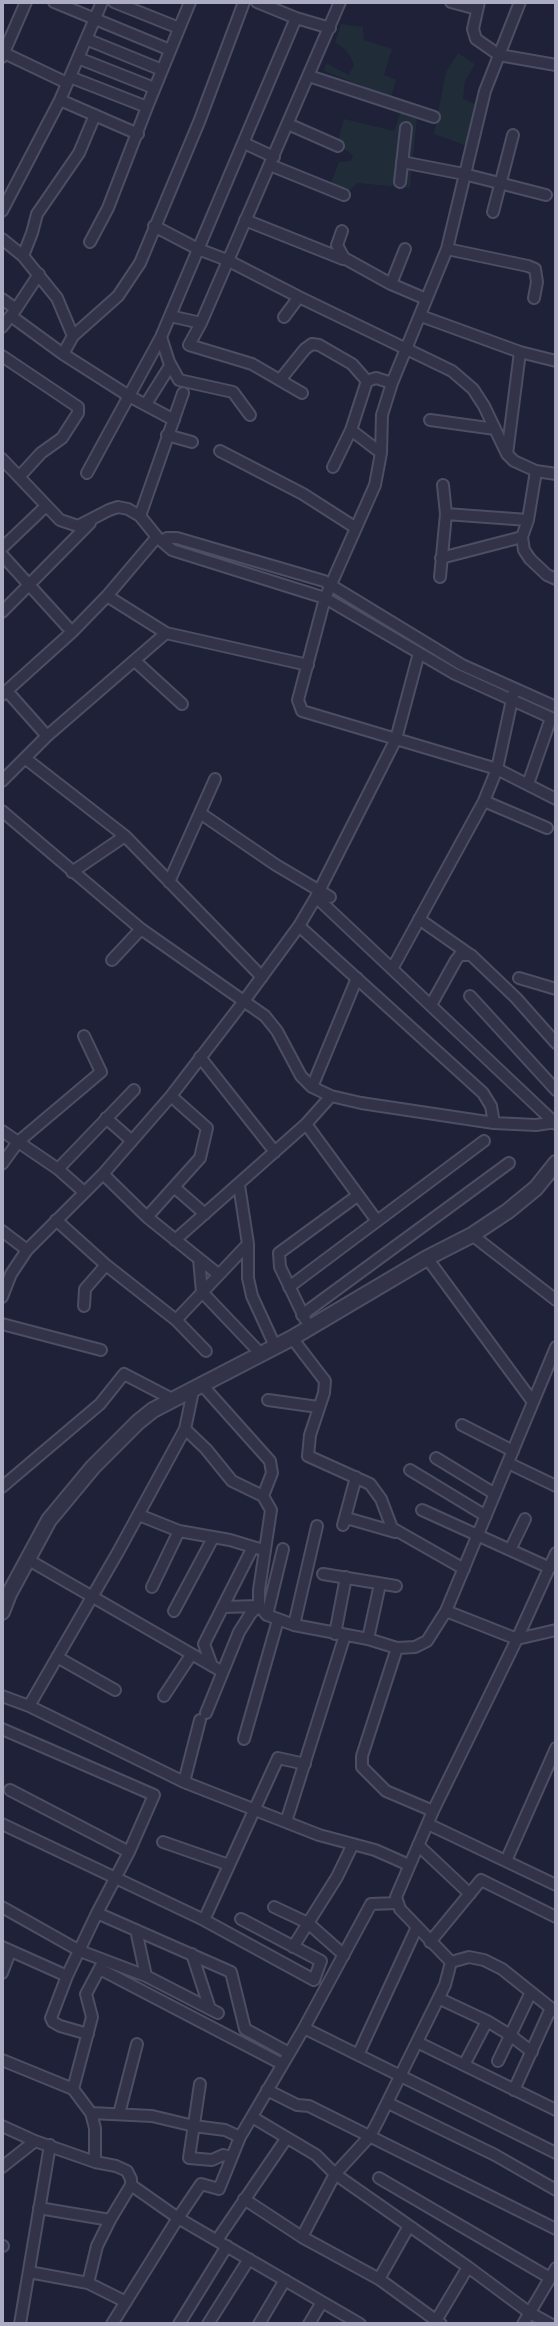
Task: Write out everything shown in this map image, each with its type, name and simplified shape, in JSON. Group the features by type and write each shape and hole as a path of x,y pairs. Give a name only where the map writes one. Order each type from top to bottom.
{"street":[{"path":"26,2 2,54 147,107"},
{"path":"54,2 76,6 94,20 170,50"},
{"path":"2,211 60,100 102,2"},
{"path":"114,2 179,29"},
{"path":"63,354 73,336 118,296 140,263 153,226 199,122 244,2"},
{"path":"257,2 296,18 335,14 201,323 189,345 252,364 302,393"},
{"path":"451,2 478,5 473,34 495,64"},
{"path":"520,2 495,64 464,174 447,248 392,383 382,415 379,471 365,510 325,598 298,700 302,711 497,769 556,799"},
{"path":"90,242 108,208 138,134 179,29 186,3"},
{"path":"88,472 161,337 296,18"},
{"path":"86,39 162,69"},
{"path":"78,58 154,88"},
{"path":"495,64 556,65"},
{"path":"309,76 435,117"},
{"path":"60,100 138,134"},
{"path":"23,256 37,214 79,153 96,115"},
{"path":"288,124 338,146"},
{"path":"400,182 406,128"},
{"path":"493,212 513,135"},
{"path":"244,144 272,161 344,195"},
{"path":"402,162 464,174 546,195"},
{"path":"245,220 352,262"},
{"path":"153,226 407,347 463,378 484,406 507,454 514,461 536,471 556,474"},
{"path":"342,231 337,245 344,258 391,284 426,299"},
{"path":"2,239 23,256 57,298 73,336"},
{"path":"447,248 528,266 535,270 537,275 534,298"},
{"path":"391,284 405,249"},
{"path":"2,327 39,274"},
{"path":"284,317 299,297"},
{"path":"2,299 13,312 63,354 129,396 174,419"},
{"path":"170,316 201,323"},
{"path":"421,316 520,352 556,361"},
{"path":"161,337 169,362 179,380 233,392 250,415"},
{"path":"280,380 312,344 319,345 352,363 367,382"},
{"path":"507,454 520,352"},
{"path":"2,356 78,407 78,412 53,446 41,453 19,477"},
{"path":"146,404 168,369"},
{"path":"333,467 351,430 367,382 376,377 392,383"},
{"path":"140,516 183,393"},
{"path":"430,420 495,429"},
{"path":"351,430 381,453"},
{"path":"167,435 192,442"},
{"path":"220,451 303,494 356,528"},
{"path":"2,459 60,520 78,526 118,507 140,516 172,550 325,598 455,674 556,707"},
{"path":"536,471 528,520 522,537 524,550 547,575 556,579"},
{"path":"440,577 446,514 443,485"},
{"path":"2,548 46,506"},
{"path":"446,514 528,520"},
{"path":"2,612 92,520"},
{"path":"441,558 522,537"},
{"path":"47,736 5,693 72,632 160,539 177,538 330,584 554,719 528,784"},
{"path":"2,555 72,632"},
{"path":"266,580 271,565"},
{"path":"107,596 166,632 308,665"},
{"path":"2,781 47,736 166,632"},
{"path":"2,1297 11,1273 27,1250 103,1174 171,1096 322,895 396,739 419,653"},
{"path":"135,661 181,704"},
{"path":"391,969 484,801 497,769 514,695"},
{"path":"26,759 125,835 262,977"},
{"path":"169,882 215,779"},
{"path":"484,801 547,828"},
{"path":"2,811 141,929 265,1017 277,1031 302,1076 312,1087 331,1096 361,1103 494,1124 556,1123"},
{"path":"200,813 322,895 391,969 556,1123"},
{"path":"72,872 125,835"},
{"path":"419,919 477,959 556,1043"},
{"path":"299,926 483,1093 491,1106 494,1124"},
{"path":"111,960 141,929"},
{"path":"431,1005 456,960 460,955 469,954"},
{"path":"312,1087 357,978"},
{"path":"519,978 556,989"},
{"path":"470,996 556,1090"},
{"path":"2,1164 18,1142 101,1072 84,1036"},
{"path":"200,1057 275,1152"},
{"path":"58,1169 134,1090"},
{"path":"147,1217 200,1158 207,1128 171,1096"},
{"path":"175,1240 306,1124 331,1096"},
{"path":"106,1118 132,1141"},
{"path":"306,1124 377,1221"},
{"path":"2,1131 58,1169 83,1192"},
{"path":"289,1287 484,1141"},
{"path":"301,1329 509,1163"},
{"path":"2,1612 5,1592 49,1520 93,1467 138,1422 153,1410 261,1354 301,1329 472,1235 536,1188 556,1163"},
{"path":"103,1174 147,1217 218,1274"},
{"path":"239,1185 248,1244 251,1296 275,1346"},
{"path":"174,1187 205,1214"},
{"path":"357,1196 279,1253 280,1267 289,1287 301,1329 325,1381 324,1393 310,1434 308,1455 370,1484 376,1491 392,1528 464,1569"},
{"path":"56,1220 106,1265 176,1320 206,1351"},
{"path":"2,1231 27,1250"},
{"path":"472,1235 556,1300"},
{"path":"176,1320 248,1244"},
{"path":"427,1258 533,1402"},
{"path":"199,1259 202,1292 261,1354"},
{"path":"84,1306 85,1289 106,1265"},
{"path":"2,1324 101,1350"},
{"path":"223,1607 263,1611 294,1625 368,1639 397,1648 415,1647 427,1641 446,1611 556,1347"},
{"path":"2,1487 100,1404 124,1374 174,1400"},
{"path":"29,1706 139,1515 185,1429 199,1388"},
{"path":"199,1388 270,1461 272,1473 263,1496"},
{"path":"268,1400 318,1407"},
{"path":"462,1425 513,1451"},
{"path":"185,1429 206,1449 232,1481 263,1496 271,1510 259,1549 204,1644 217,1669"},
{"path":"436,1458 495,1493"},
{"path":"508,1463 556,1486"},
{"path":"410,1470 486,1516"},
{"path":"356,1477 344,1525 350,1519 407,1537"},
{"path":"422,1510 550,1568"},
{"path":"139,1515 179,1531 259,1549"},
{"path":"510,1550 525,1519"},
{"path":"294,1625 317,1526"},
{"path":"152,1587 179,1531"},
{"path":"174,1611 214,1538"},
{"path":"259,1549 259,1590 263,1611"},
{"path":"184,1783 217,1669 245,1620 263,1611 283,1549"},
{"path":"396,1903 398,1891 433,1811 556,1553"},
{"path":"27,1559 217,1669"},
{"path":"323,1574 396,1586"},
{"path":"286,1822 305,1764 340,1635 346,1577"},
{"path":"368,1639 380,1584"},
{"path":"446,1611 517,1639 556,1630"},
{"path":"243,1739 278,1620"},
{"path":"397,1648 362,1756 362,1767 368,1776 386,1791 433,1811"},
{"path":"164,1696 191,1655"},
{"path":"57,1657 116,1690"},
{"path":"2,1696 29,1706 184,1783 319,1835 375,1850 409,1865"},
{"path":"2,1729 154,1795 129,1852 67,1976 51,2018 60,2026 88,2034"},
{"path":"506,1861 556,1748"},
{"path":"204,1920 278,1758 305,1764"},
{"path":"10,1790 129,1852"},
{"path":"2,1824 204,1920 314,1980 321,1961 241,1919"},
{"path":"428,1824 556,1885"},
{"path":"163,1842 229,1865"},
{"path":"293,1947 337,1877 353,1844"},
{"path":"418,1845 473,1888"},
{"path":"430,1942 473,1888 484,1881 556,1917"},
{"path":"396,1903 451,1962"},
{"path":"112,2324 201,2184 219,2189 240,2137 304,2028 371,1904 396,1903"},
{"path":"274,1907 308,1923 344,1955"},
{"path":"3,1912 80,1951 282,2064"},
{"path":"97,1913 231,1972 245,2029 289,2053"},
{"path":"358,2055 417,1927"},
{"path":"136,1930 146,1976"},
{"path":"2,1973 6,1949 67,1976"},
{"path":"102,1964 146,1976 214,2011 192,1954"},
{"path":"451,1962 469,1957 484,1960 502,1969 554,2010 514,2090"},
{"path":"302,2237 335,2174 370,2136 388,2103 440,1999 451,1962"},
{"path":"73,2090 92,2009 86,1994 102,1964"},
{"path":"498,2061 531,1992"},
{"path":"440,1999 487,2021 532,2052"},
{"path":"464,2065 487,2021"},
{"path":"304,2028 556,2153"},
{"path":"419,2043 556,2110"},
{"path":"119,2114 137,2044"},
{"path":"2,2060 73,2090 91,2113 95,2128 95,2162"},
{"path":"200,2084 189,2158 212,2160 223,2155 232,2157"},
{"path":"267,2090 297,2105 309,2106 556,2229"},
{"path":"388,2103 495,2155 556,2190"},
{"path":"91,2113 152,2116 225,2130 240,2137"},
{"path":"252,2117 316,2155 335,2174 468,2266 530,2313 550,2324"},
{"path":"2,2126 35,2141 127,2171 131,2185 97,2246 88,2283"},
{"path":"179,2324 244,2199 286,2139"},
{"path":"2,2167 35,2141"},
{"path":"20,2324 50,2145"},
{"path":"379,2178 553,2273 523,2324"},
{"path":"131,2185 178,2218 360,2324"},
{"path":"244,2199 302,2237 379,2280 437,2323 468,2266"},
{"path":"39,2208 110,2220"},
{"path":"379,2280 409,2226"},
{"path":"208,2324 248,2259"},
{"path":"30,2272 88,2283 126,2302"},
{"path":"259,2324 285,2280"},
{"path":"309,2324 322,2302"}],"shaded area":[{"path":"341,24 363,27 364,40 392,49 384,75 396,80 391,97 324,71 326,63 349,75 354,64 347,51 335,42"},
{"path":"458,53 475,64 465,81 463,99 486,108 475,149 434,134 446,72"},
{"path":"401,111 417,117 410,188 358,183 349,191 331,183 339,162 351,161 353,155 337,144 344,119 394,131"}]}
